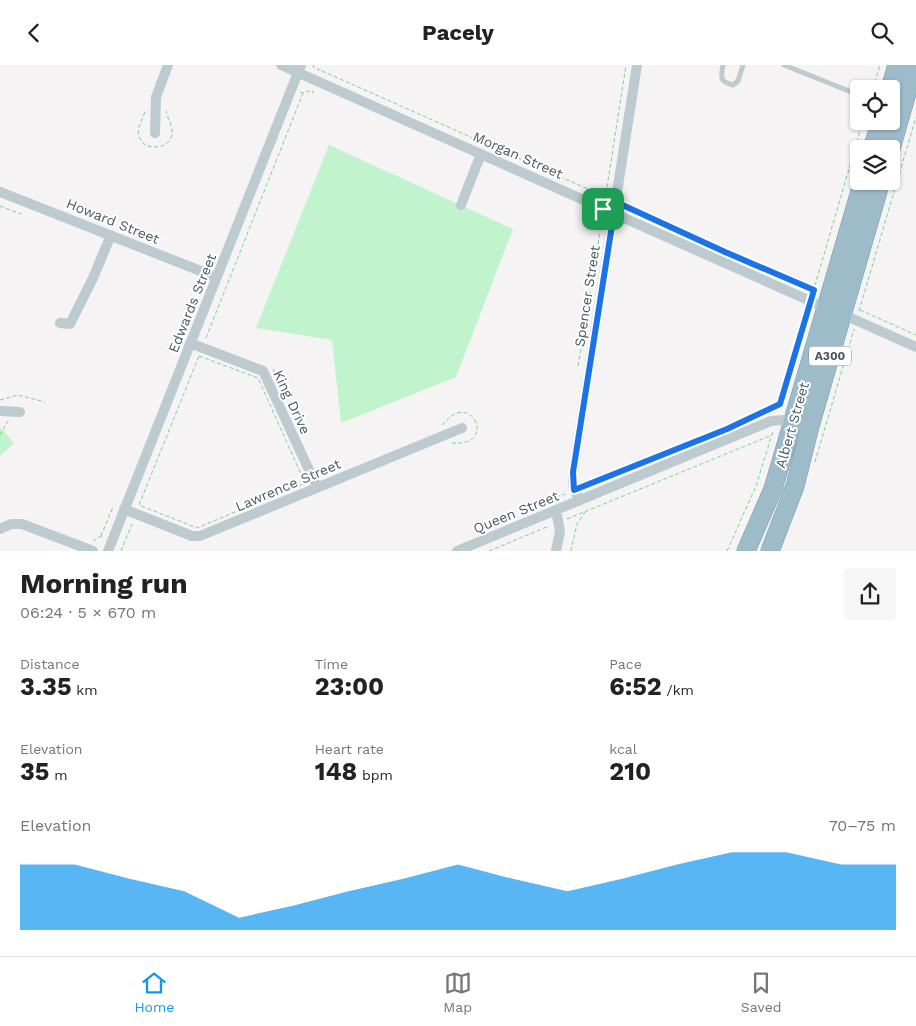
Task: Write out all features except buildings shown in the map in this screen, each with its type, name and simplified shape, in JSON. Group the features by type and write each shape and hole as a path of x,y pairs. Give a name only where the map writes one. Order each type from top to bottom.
{"highway":[{"path":"893,80 897,65"},
{"path":"894,140 915,65"},
{"name":"Albert Street","path":"770,551 795,487 861,190"},
{"name":"Albert Street","path":"746,551 773,489 784,421 834,311 878,190"}],"street":[{"path":"155,133 156,97 168,65"},
{"name":"Morgan Street","path":"281,65 300,69 481,154 916,347"},
{"name":"Spencer Street","path":"579,501 574,490 573,472 637,65"},
{"name":"Edwards Street","path":"108,551 300,69"},
{"path":"461,205 481,154"},
{"name":"Howard Street","path":"0,192 216,277"},
{"path":"60,323 70,324 93,278 111,235"},
{"name":"King Drive","path":"190,343 263,371 317,487"},
{"path":"0,411 17,412"},
{"path":"784,421 810,426"},
{"name":"Queen Street","path":"457,551 556,510 784,421"},
{"name":"Lawrence Street","path":"124,509 198,537 462,428"},
{"path":"556,510 560,536 556,551"},
{"path":"0,529 11,524 22,523 93,551"}],"lane":[{"path":"723,65 721,76 723,81 733,85 737,82 743,65"},
{"path":"784,65 850,91"}],"path":[{"path":"578,366 626,65"},
{"path":"876,80 880,65"},
{"path":"322,71 814,290 834,311"},
{"path":"205,340 303,93"},
{"path":"159,148 169,141 172,135 165,107"},
{"path":"916,117 860,310 916,335"},
{"path":"814,290 860,130"},
{"path":"0,206 21,214"},
{"path":"736,425 780,404 834,311"},
{"path":"815,463 834,311"},
{"path":"199,356 258,378 305,483 197,528 139,505 199,356"},
{"path":"0,400 18,395 44,403"},
{"path":"489,551 772,434 784,421 780,404"},
{"path":"0,435 17,412"},
{"path":"727,551 756,486 772,434"},
{"path":"556,497 682,447"},
{"path":"101,536 113,507"},
{"path":"571,551 577,524 585,511"},
{"path":"475,531 510,517"},
{"path":"121,551 133,521"}],"green space":[{"path":"329,145 513,229 456,377 341,423 332,340 256,328"},
{"path":"0,427 14,443 0,456"}],"route":[{"path":"605,197 814,290 780,404 727,429 574,490 573,472 614,213 603,209 605,197"}]}
